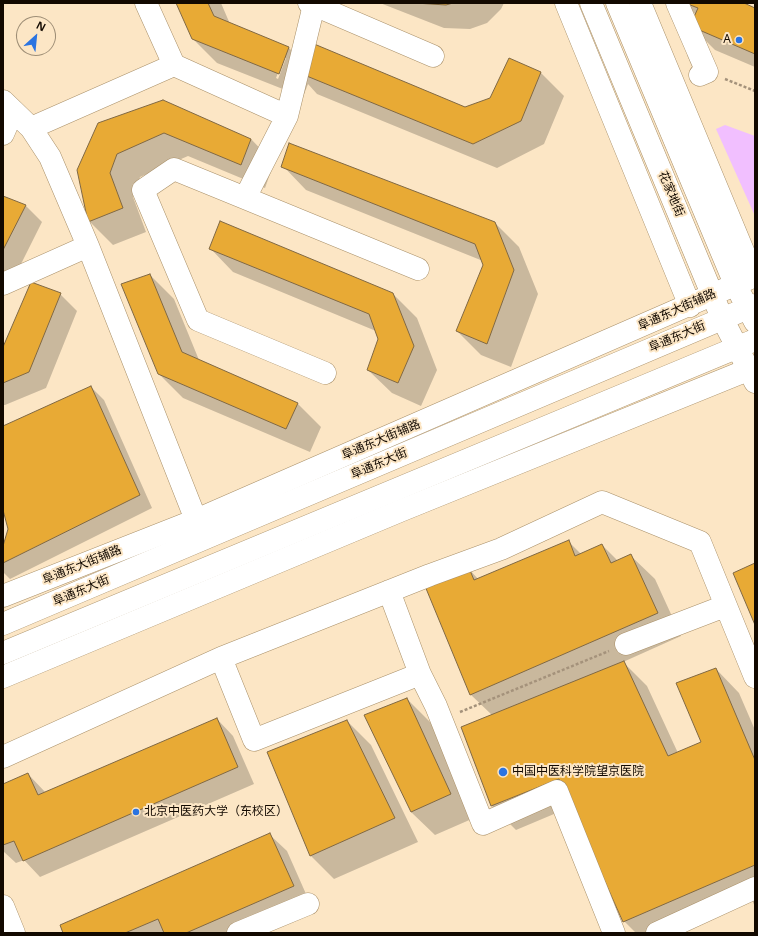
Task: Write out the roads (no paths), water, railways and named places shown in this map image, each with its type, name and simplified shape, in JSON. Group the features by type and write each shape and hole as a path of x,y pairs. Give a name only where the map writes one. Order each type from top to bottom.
{"street":[{"path":"146,3 174,65 287,116"},
{"path":"566,3 690,306"},
{"name":"花家地街","path":"591,3 722,318 746,343 753,373"},
{"name":"花家地街","path":"617,3 748,279 753,311"},
{"path":"640,3 748,279"},
{"path":"677,3 704,74"},
{"path":"245,198 287,116 311,4 433,56"},
{"path":"31,128 174,65"},
{"path":"8,106 31,128 50,157 88,246 201,529"},
{"path":"3,134 8,106"},
{"path":"325,372 198,320 143,190 174,169 418,269"},
{"path":"3,284 88,246"},
{"name":"阜通东大街辅路","path":"3,596 201,529 690,306 712,294 748,279"},
{"name":"阜通东大街","path":"3,624 201,529 722,318 753,311"},
{"path":"3,653 234,556 677,374 746,343"},
{"path":"3,677 394,513 753,373"},
{"path":"3,757 221,658 389,591 501,549 602,502 700,542 755,677"},
{"path":"389,591 420,674 441,720 483,824 557,791 614,933"},
{"path":"626,644 726,606"},
{"path":"221,658 254,740 420,674"},
{"path":"657,933 755,888"},
{"path":"238,933 308,904"},
{"path":"3,906 14,933"}],"place":[{"name":"A","path":"739,40"},
{"name":"中国中医科学院望京医院","path":"503,772"},
{"name":"北京中医药大学（东校区）","path":"136,812"}]}
